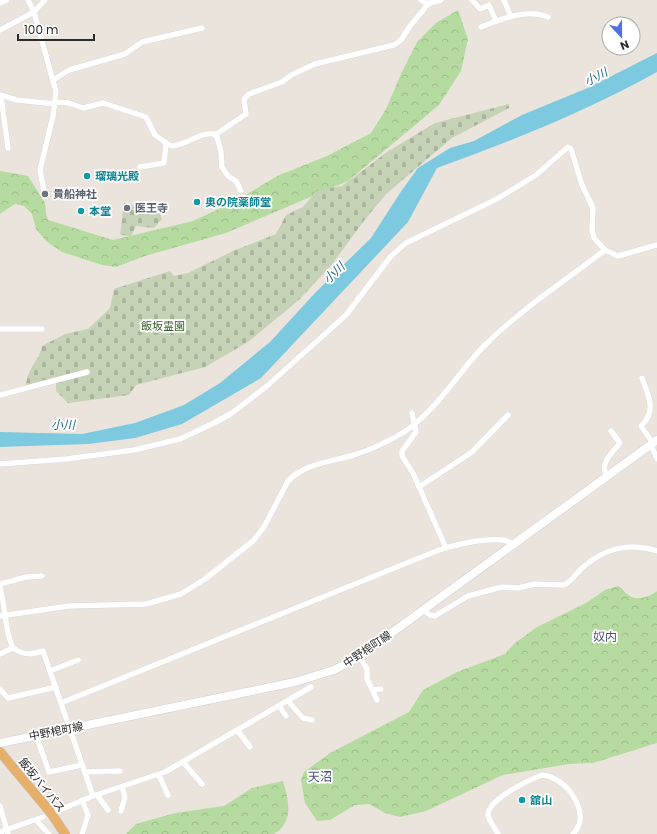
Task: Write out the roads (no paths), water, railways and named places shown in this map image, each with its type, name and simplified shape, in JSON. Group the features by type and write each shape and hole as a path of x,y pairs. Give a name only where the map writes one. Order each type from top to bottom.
{"highway":[{"name":"飯坂バイパス","path":"0,752 51,813 65,834"}],"main road":[{"name":"中野梍町線","path":"0,743 299,680 334,670 359,656 654,442"}],"street":[{"path":"0,3 6,0"},
{"path":"28,0 34,12 56,92 55,103 40,170 44,191"},
{"path":"0,30 34,12 45,0"},
{"path":"421,0 429,3 441,0"},
{"path":"472,0 480,9 489,5 496,21"},
{"path":"504,0 511,17"},
{"path":"8,148 0,96 17,100 69,103 83,108 103,103 146,117 156,135 166,144 175,146 207,134 215,135 246,114 244,99 249,94 282,82 293,74 315,64 394,45 401,40 410,26 429,3"},
{"path":"481,27 511,17 534,13 548,17"},
{"path":"53,80 69,70 125,54 142,42 202,28"},
{"path":"215,135 221,152 222,167 228,176 236,181 241,191"},
{"path":"140,167 164,163 166,144"},
{"path":"0,464 73,459 134,450 180,439 214,423 267,386 346,315 391,256 401,246 412,239 497,200 536,175 566,148 571,149 582,185 592,205 593,236 596,241 614,255 622,256 657,245"},
{"path":"3,615 69,606 146,604 181,594 205,579 253,541 264,526 288,481 293,475 308,467 353,455 381,445 414,424 430,409 483,347 500,331 606,250"},
{"path":"0,329 42,329"},
{"path":"0,395 87,372"},
{"path":"642,378 650,402 650,414 649,418 641,426 654,442 657,459"},
{"path":"412,413 416,432 402,454 419,487 446,548"},
{"path":"419,487 472,452 508,415"},
{"path":"606,477 603,470 604,465 620,443 610,431"},
{"path":"61,704 385,570 446,548 472,541 507,540 513,544"},
{"path":"423,610 430,615 435,616 468,596 502,587 518,588 535,584 564,585 590,562 600,555 615,548 636,547 657,551"},
{"path":"0,584 26,577 42,576"},
{"path":"0,588 4,600 3,615 13,648 23,654 29,655 43,651 82,765 95,795 108,810"},
{"path":"0,654 13,648"},
{"path":"359,656 367,669 368,679 377,700"},
{"path":"50,671 78,660"},
{"path":"299,680 304,692"},
{"path":"0,689 8,698 56,687"},
{"path":"55,812 95,795 159,775 238,731 311,687"},
{"path":"372,690 381,689"},
{"path":"288,701 303,718 312,720"},
{"path":"279,706 286,716"},
{"path":"238,731 250,747"},
{"path":"36,735 49,772 82,765"},
{"path":"183,762 202,784"},
{"path":"85,772 120,771"},
{"path":"159,775 168,796"},
{"path":"498,834 488,816 492,805 505,794 542,775 559,782 572,794 579,815 579,828 574,834"},
{"path":"121,811 125,797 122,787"},
{"path":"82,800 88,815 82,834"},
{"path":"0,806 8,832"},
{"path":"0,832 8,832 43,817"},
{"path":"36,820 49,834"}],"water":[{"path":"657,53 657,72 631,86 604,100 549,124 437,168 408,222 261,378 182,424 135,438 88,444 0,447 0,432 82,434 135,423 184,405 220,383 270,342 316,292 371,238 418,168 450,148 474,141 522,115 590,87"}],"place":[{"name":"瑠璃光殿","path":"87,176"},
{"name":"貴船神社","path":"45,194"},
{"name":"奥の院薬師堂","path":"197,202"},
{"name":"医王寺","path":"127,208"},
{"name":"本堂","path":"81,211"},
{"name":"舘山","path":"522,800"}],"district":[{"name":"奴内","path":"605,637"},
{"name":"天沼","path":"320,777"}],"water label":[{"name":"小川","path":"596,77"},
{"name":"小川","path":"334,273"},
{"name":"小川","path":"63,425"}],"park label":[{"name":"飯坂霊園","path":"163,326"}]}
